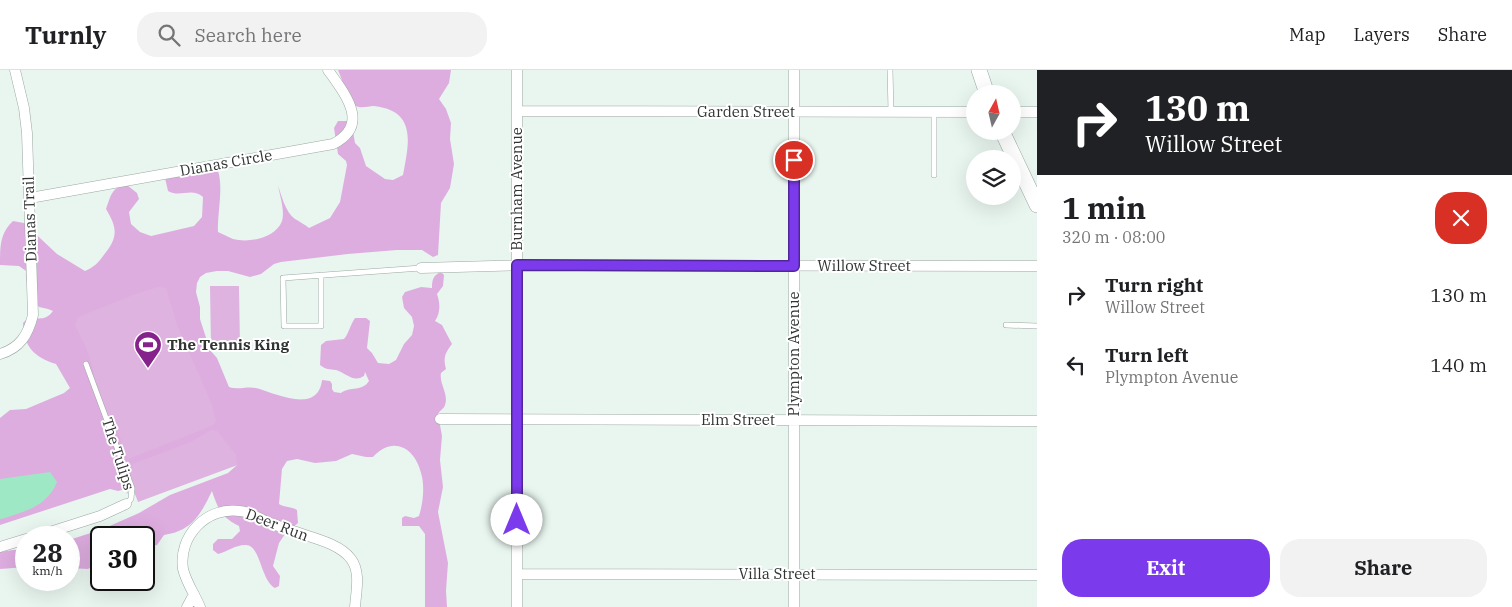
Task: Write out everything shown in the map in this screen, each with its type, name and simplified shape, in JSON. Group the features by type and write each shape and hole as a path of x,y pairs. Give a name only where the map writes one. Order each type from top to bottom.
{"main road":[{"path":"980,70 984,85"},
{"path":"1007,140 1028,180 1037,205"}],"street":[{"name":"Dianas Trail","path":"0,354 13,348 26,337 33,315 26,119 15,70"},
{"name":"Dianas Circle","path":"30,198 333,144 348,134 353,117 348,98 328,70"},
{"name":"Burnham Avenue","path":"517,70 517,607"},
{"name":"Plympton Avenue","path":"794,70 794,607"},
{"name":"Garden Street","path":"517,111 966,112"},
{"path":"1021,112 1037,112"},
{"name":"Willow Street","path":"422,268 517,265 1037,266"},
{"name":"Elm Street","path":"440,419 1037,421"},
{"name":"The Tulips","path":"69,526 116,510 126,504"},
{"name":"Deer Run","path":"200,607 184,571 182,560 186,541 196,525 206,518 225,511 240,511 337,547 355,565 357,574 355,607"},
{"path":"0,547 15,542"},
{"name":"Villa Street","path":"517,574 1037,575"},
{"path":"187,607 194,594"}],"lane":[{"path":"890,70 891,112"},
{"path":"934,112 934,175"},
{"path":"322,275 321,326 284,326 284,278 322,275 422,268"},
{"path":"1006,325 1037,326"},
{"name":"The Tulips","path":"86,364 132,488 132,496 126,504"}],"shaded area":[{"path":"338,70 451,70 449,83 439,99 446,109 451,123 450,139 454,164 450,188 441,203 438,255 433,257 422,250 397,250 281,262 274,264 261,274 250,277 228,271 206,273 200,277 197,283 196,292 200,307 200,319 210,350 217,358 229,387 256,388 284,397 304,399 313,397 319,391 322,380 330,381 334,392 341,393 363,387 369,381 365,372 364,376 360,378 353,378 336,370 322,367 320,365 321,345 326,341 344,339 355,318 366,318 370,321 367,348 378,363 389,364 396,360 404,344 412,335 414,326 412,317 404,308 402,297 405,292 421,287 432,288 435,276 441,272 444,275 443,286 437,294 439,308 435,321 442,325 452,344 445,356 446,369 441,373 446,401 438,414 442,436 440,460 443,487 438,512 448,563 447,607 425,607 425,534 419,526 402,526 402,518 405,516 414,518 419,516 422,506 423,483 414,457 402,447 388,447 373,457 352,454 336,461 315,463 297,459 287,461 282,469 279,504 297,510 298,523 285,534 279,543 273,566 280,576 279,586 275,588 266,578 258,556 250,546 238,546 218,554 213,550 213,544 218,539 232,539 240,531 239,526 221,512 212,491 204,507 189,525 182,530 164,535 157,545 155,545 155,526 110,526 139,513 170,495 228,473 237,465 236,455 217,431 211,430 191,442 133,464 130,487 127,494 126,489 118,491 110,489 0,525 0,418 10,410 26,409 64,393 70,388 56,364 36,354 25,339 23,323 28,318 45,318 53,311 39,307 37,304 38,295 28,285 26,271 19,266 0,265 0,252 5,230 13,221 24,223 57,254 85,271 99,261 108,250 114,238 113,222 106,209 115,190 127,185 137,193 139,199 129,212 131,224 140,232 151,236 194,226 202,217 203,197 195,193 172,193 168,191 165,178 216,166 220,181 218,232 233,239 253,240 274,232 283,217 278,186 289,212 295,219 309,228 330,218 340,202 347,165 346,161 338,154 334,128 338,121 348,121 353,131 355,143 360,148 366,166 385,179 393,180 403,175 408,140 404,122 398,114 388,109 374,106 359,107 345,101 342,80","holes":["158,287 166,288 177,325 212,405 216,422 211,426 128,459 121,439 105,409 93,377 94,372 86,347 75,325 78,317"]},
{"name":"The Tennis King","path":"170,268 243,463 138,502 64,307"},
{"path":"210,286 239,286 240,347 211,347"},
{"path":"50,472 57,482 48,497 36,506 0,519 0,479"},
{"path":"90,533 90,568 88,569 80,569 80,536"},
{"path":"15,550 15,568 0,569 0,552"}],"place":[{"name":"The Tennis King","path":"148,369"}],"route":[{"path":"517,520 517,265 794,266 794,160"}]}
